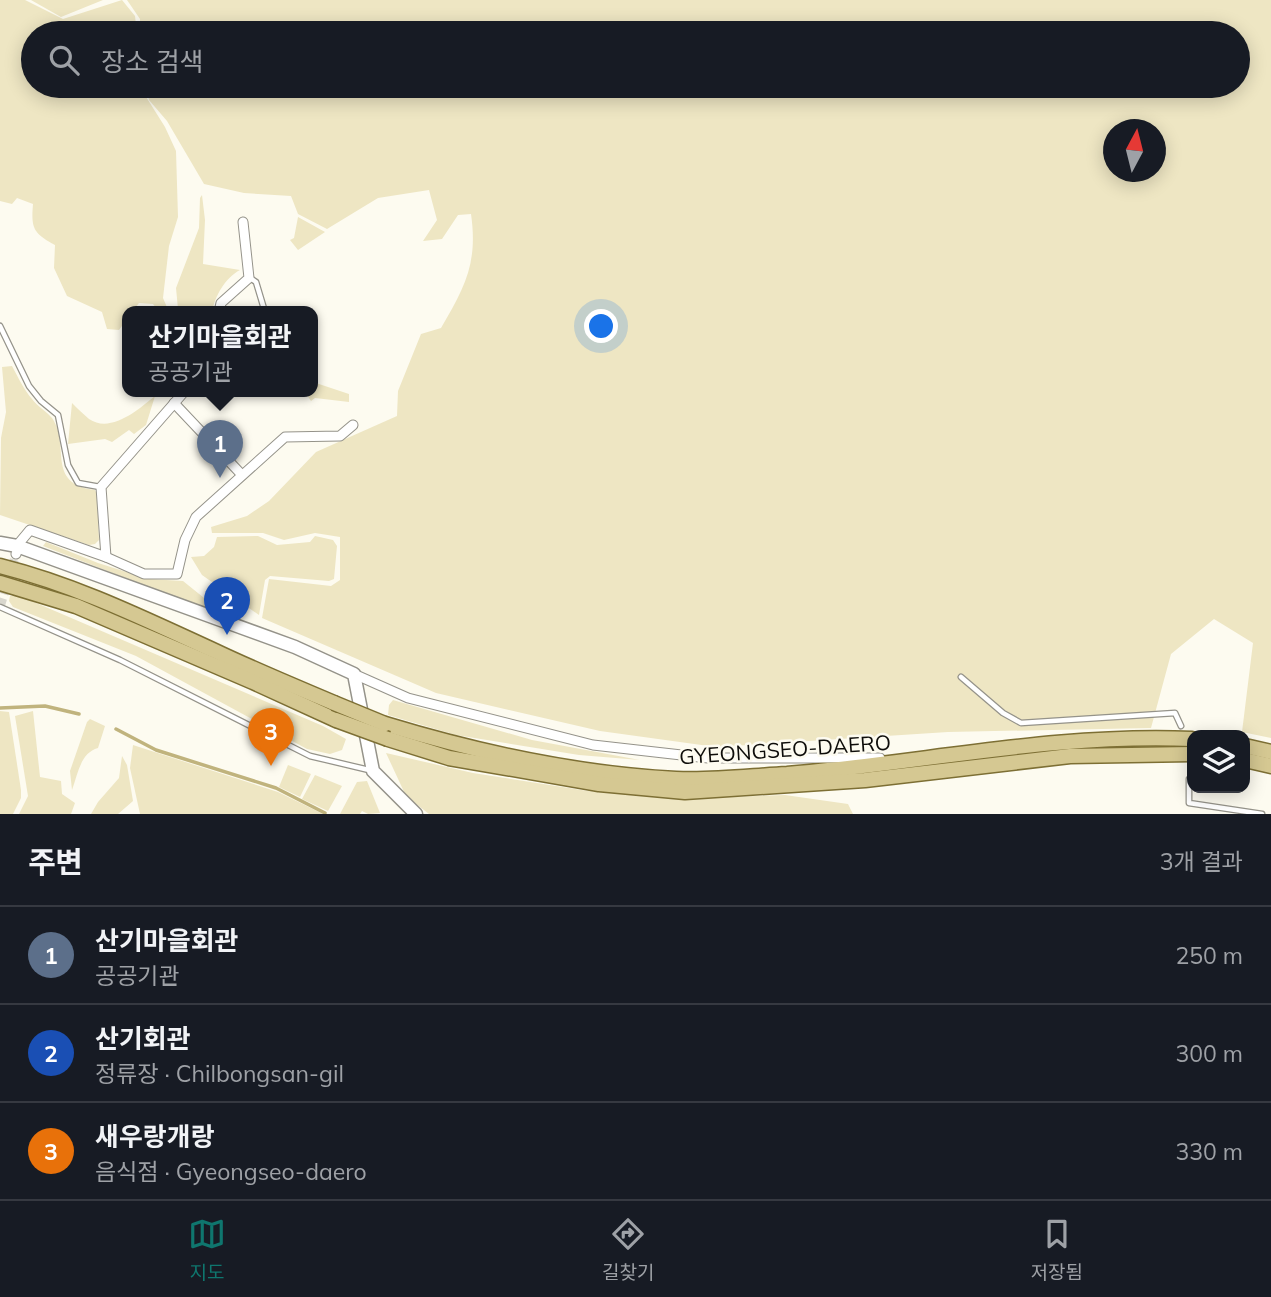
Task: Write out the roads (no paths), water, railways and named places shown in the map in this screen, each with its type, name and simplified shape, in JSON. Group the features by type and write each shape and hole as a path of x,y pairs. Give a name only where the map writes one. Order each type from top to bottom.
{"main road":[{"name":"GYEONGSEO-DAERO","path":"0,566 104,599 254,669 385,724 443,742 498,754 677,779 859,768 1052,742 1187,740"},
{"name":"GYEONGSEO-DAERO","path":"0,583 76,606 336,720 388,739 449,758 599,784 685,792 865,780 1070,756 1187,754"},
{"path":"1250,747 1271,752"},
{"path":"1250,761 1271,766"}],"street":[{"path":"220,306 250,278 243,222"},
{"path":"106,557 101,487 179,397"},
{"path":"174,403 242,475"},
{"path":"17,550 30,530 106,557 144,574 177,573 185,540 196,517 285,437 340,436 353,425"},
{"path":"0,543 295,647 408,698 593,745 708,758 930,758"},
{"path":"354,674 373,771 416,814"}],"lane":[{"path":"250,278 256,282 263,306"},
{"path":"0,326 29,386 41,401 58,415 68,465 78,483 101,487"},
{"path":"0,607 120,660 310,755 373,771"},
{"path":"961,677 1003,713 1021,723 1175,713 1181,726"},
{"path":"1189,793 1189,803 1262,814"}],"waterway":[{"path":"0,708 45,706 79,714"},
{"path":"116,729 156,750 276,788 325,813"}],"tunnel":[{"path":"0,607 16,554"}],"place":[{"name":"산기마을회관","path":"220,478"},
{"name":"산기회관","path":"227,635"},
{"name":"새우랑개랑","path":"271,766"}]}
